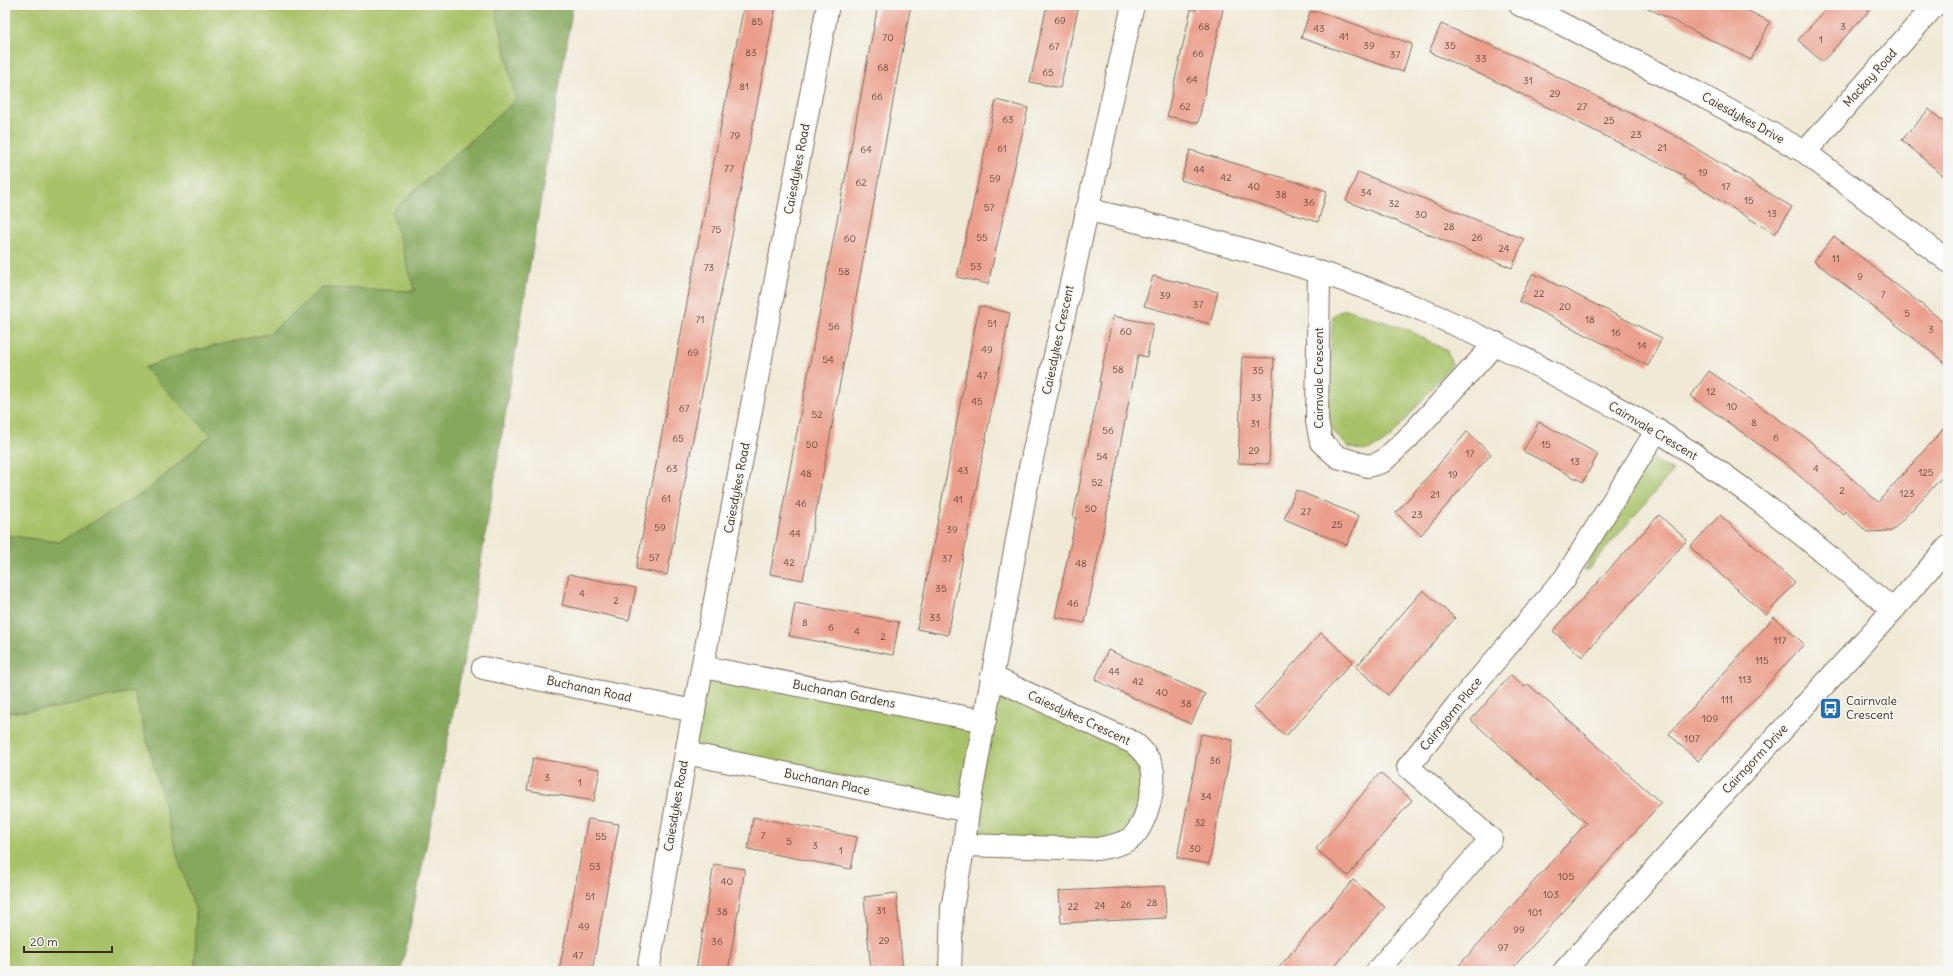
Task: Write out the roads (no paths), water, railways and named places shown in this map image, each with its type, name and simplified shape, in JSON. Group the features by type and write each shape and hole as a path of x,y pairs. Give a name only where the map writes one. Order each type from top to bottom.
{"street":[{"name":"Caiesdykes Road","path":"648,971 686,753 828,5"},
{"name":"Caiesdykes Crescent","path":"950,971 952,908 1030,468 1086,209 1133,5"},
{"name":"Caiesdykes Drive","path":"1520,5 1552,19 1695,92 1805,152 1948,261"},
{"name":"Mackay Road","path":"1805,152 1935,5"},
{"name":"Cairnvale Crescent","path":"1086,209 1194,236 1319,273 1419,308 1496,343 1657,430 1770,508 1893,610"},
{"name":"Cairnvale Crescent","path":"1319,273 1317,421 1321,442 1338,457 1368,466 1382,462 1407,439 1496,343"},
{"name":"Cairngorm Place","path":"1377,971 1491,839 1408,767 1457,705 1565,578 1657,430"},
{"name":"Cairngorm Drive","path":"1564,971 1715,803 1893,610 1948,547"},
{"name":"Buchanan Gardens","path":"703,667 985,721"},
{"name":"Buchanan Road","path":"483,668 694,711"},
{"name":"Caiesdykes Crescent","path":"964,845 1097,849 1116,846 1130,838 1142,825 1153,788 1152,769 1146,753 1134,743 992,677"},
{"name":"Buchanan Place","path":"686,753 968,812"}],"place":[{"name":"Cairnvale Crescent","path":"1830,708"}]}
